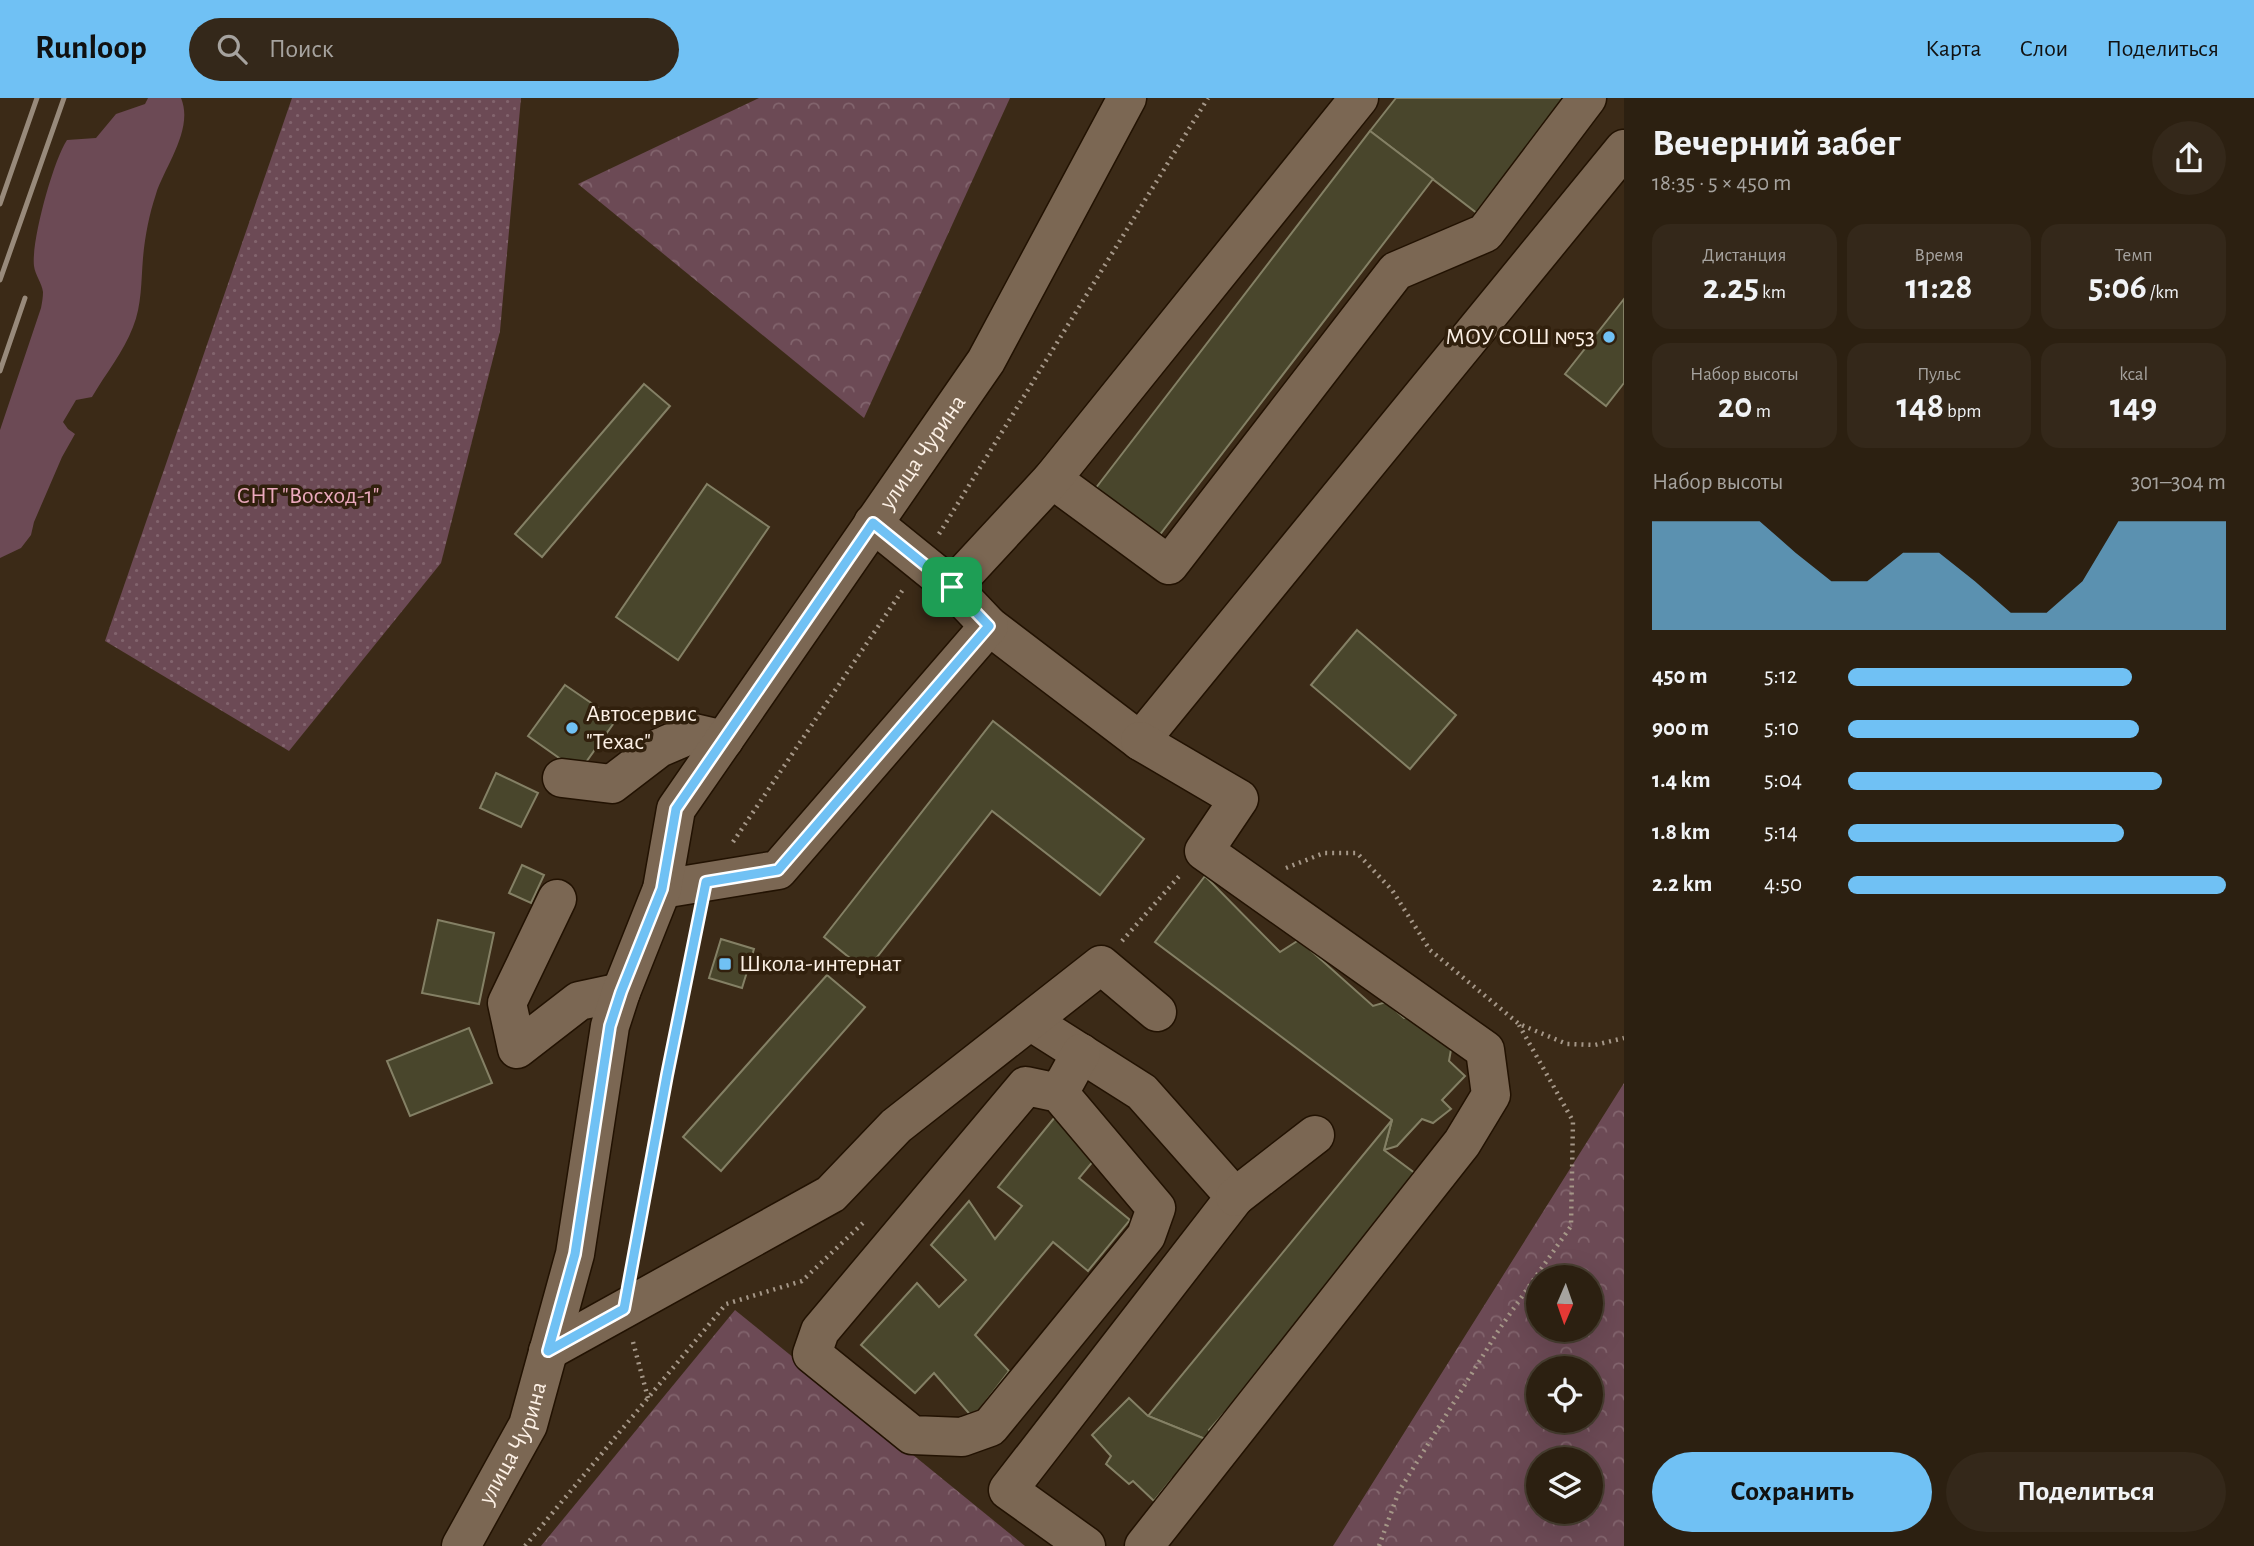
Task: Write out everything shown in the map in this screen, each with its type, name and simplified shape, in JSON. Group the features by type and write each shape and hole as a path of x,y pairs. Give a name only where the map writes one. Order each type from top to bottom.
{"street":[{"name":"улица Чурина","path":"461,1546 528,1425 575,1254 610,1026 662,889 676,809 986,360 1127,98"},
{"path":"952,587 1052,479 1359,98"},
{"path":"1052,479 1169,565 1396,271 1485,233 1587,98"},
{"path":"1140,740 1624,149"},
{"path":"873,523 952,587 989,626 1140,740 1239,799 1205,851 1485,1051 1491,1095 1462,1143 1144,1546"},
{"path":"662,889 778,870 989,626"},
{"path":"562,778 612,784 659,748 694,733 724,740"},
{"path":"557,899 507,1003 517,1049 579,1001 621,992"},
{"path":"548,1351 831,1194 896,1126 1101,965 1157,1012"},
{"path":"1030,1021 1142,1092 1235,1197"},
{"path":"1059,1093 1081,1053"},
{"path":"1027,1086 1059,1093 1156,1208 1146,1236 990,1426 962,1437 912,1435 812,1354 820,1331 1027,1086"},
{"path":"1086,1546 1008,1490 1235,1197 1315,1135"}],"path":[{"path":"648,1398 624,1309 669,1062 706,882 921,562 1208,98"},
{"path":"1378,1546 1399,1491 1500,1328 1571,1226 1573,1121 1519,1024"},
{"path":"525,1546 726,1304 802,1281 871,1216"}],"green space":[{"path":"148,98 181,98 184,122 149,218 136,319 124,346 92,397 76,400 63,422 75,434 62,457 31,535 21,548 0,558 0,430 41,308 43,292 35,269 34,255 39,221 50,183 67,140 96,138 116,114 145,104"},
{"name":"СНТ \"Восход-1\"","path":"292,98 521,98 500,331 441,563 289,751 105,641"},
{"path":"759,98 1010,98 864,418 578,184"},
{"path":"1624,1083 1624,1546 1333,1546"},
{"path":"735,1310 1025,1546 541,1546"}],"building":[{"path":"1396,98 1567,98 1482,217 1370,131"},
{"path":"1370,131 1433,179 1155,541 1092,493"},
{"name":"МОУ СОШ №53","path":"1624,299 1624,383 1606,406 1565,374"},
{"path":"644,384 670,406 542,557 515,534"},
{"path":"707,484 769,527 678,660 616,617"},
{"path":"1357,630 1456,715 1410,769 1311,685"},
{"name":"Автосервис \"Техас\"","path":"565,685 616,720 579,772 528,736"},
{"path":"993,721 1144,839 1100,895 992,811 866,971 824,937"},
{"path":"496,773 538,793 521,827 480,808"},
{"path":"522,865 544,875 531,903 509,893"},
{"path":"1205,876 1280,952 1299,940 1373,1006 1386,1002 1404,1018 1417,1016 1452,1044 1449,1061 1465,1076 1442,1100 1451,1109 1433,1123 1422,1119 1397,1146 1384,1150 1392,1120 1155,942"},
{"path":"438,920 494,933 479,1004 422,993"},
{"path":"721,939 754,949 742,988 709,978"},
{"path":"827,975 865,1007 721,1171 683,1137"},
{"path":"469,1028 492,1083 410,1116 387,1061"},
{"path":"1055,1117 1100,1153 1079,1178 1130,1220 1088,1271 1053,1242 975,1335 1009,1371 973,1418 934,1373 915,1393 861,1345 917,1283 939,1307 966,1280 931,1245 969,1201 995,1239 1022,1206 998,1187"},
{"path":"1392,1120 1384,1150 1416,1174 1311,1316 1209,1430 1215,1443 1148,1416"},
{"path":"1129,1398 1148,1416 1215,1443 1180,1485 1172,1479 1154,1501 1133,1481 1129,1484 1106,1464 1111,1456 1092,1435"}],"railway":[{"path":"0,204 37,98"},
{"path":"0,280 64,98"},
{"path":"0,371 25,298"}],"place":[{"name":"МОУ СОШ №53","path":"1609,337"},
{"name":"Автосервис \"Техас\"","path":"572,728"},
{"name":"Школа-интернат","path":"725,964"}],"route":[{"path":"873,523 952,587 989,626 778,870 706,882 624,1309 548,1351 575,1254 610,1026 662,889 676,809 873,523"}]}
